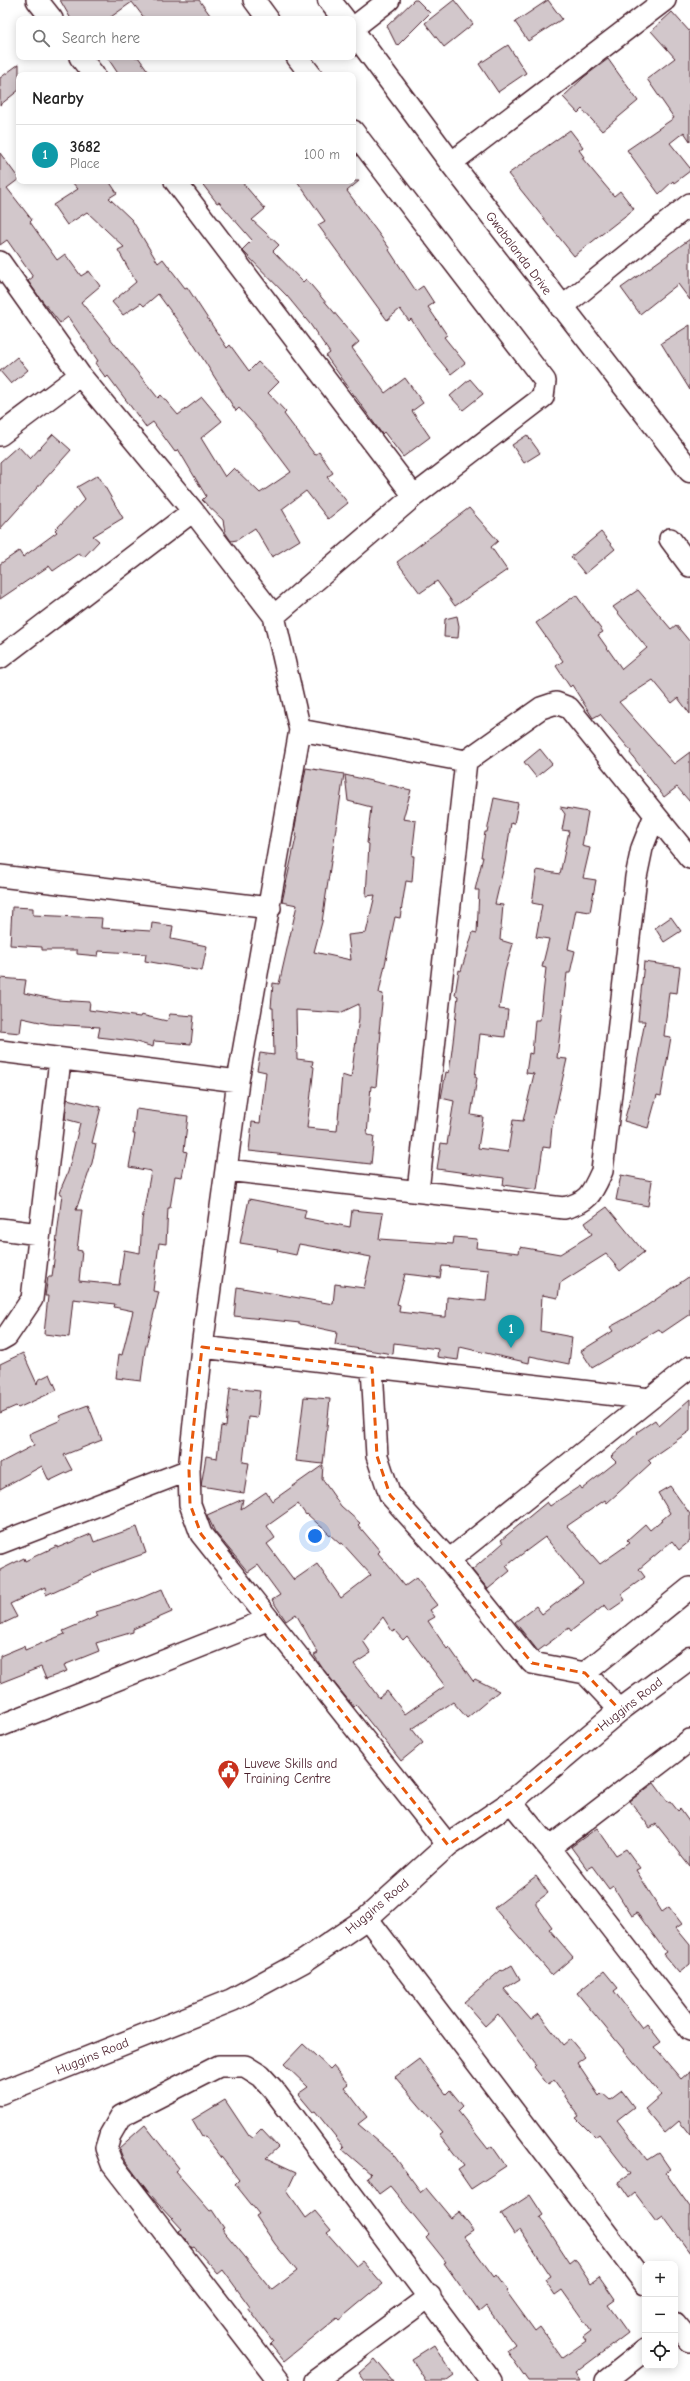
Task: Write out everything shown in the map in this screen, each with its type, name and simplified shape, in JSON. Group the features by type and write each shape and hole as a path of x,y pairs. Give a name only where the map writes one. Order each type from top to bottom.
{"street":[{"path":"37,0 50,16"},
{"path":"254,0 266,16"},
{"path":"329,0 342,16"},
{"path":"356,27 389,0"},
{"path":"451,163 665,0"},
{"name":"Gwabalanda Drive","path":"356,33 451,163 561,308 690,471"},
{"path":"82,60 92,72"},
{"path":"299,60 308,72"},
{"path":"274,616 414,496 543,397 545,381 356,134"},
{"path":"177,184 414,496"},
{"path":"561,308 690,204"},
{"path":"0,262 80,375 193,511 274,616 300,730 270,908 238,1081 202,1347 189,1470 190,1504 201,1534 267,1620 448,1845"},
{"path":"0,435 80,375"},
{"path":"0,658 193,511"},
{"path":"670,539 690,566"},
{"path":"300,730 466,761 541,708 556,703 569,708 690,858"},
{"path":"418,1191 466,761"},
{"path":"226,1170 564,1208 586,1200 594,1188 602,1171 636,877 642,848 654,815"},
{"path":"0,876 270,908"},
{"path":"0,1051 60,1060 238,1081"},
{"path":"0,1340 7,1336 32,1299 36,1277 39,1234 60,1060"},
{"path":"0,1229 39,1234"},
{"path":"202,1347 372,1368 650,1399"},
{"path":"449,1560 690,1367"},
{"path":"372,1368 377,1456 390,1495 449,1560 532,1663 585,1673 620,1710"},
{"path":"0,1543 189,1470"},
{"path":"585,1673 690,1588"},
{"path":"0,1726 267,1620"},
{"name":"Huggins Road","path":"0,2093 232,2000 304,1961 367,1918 448,1845 511,1802 620,1710 690,1658"},
{"path":"549,1848 690,1740"},
{"path":"511,1802 549,1848 690,2030"},
{"path":"367,1918 642,2280"},
{"path":"280,2381 112,2164 106,2148 110,2134 121,2116 219,2066 236,2065 251,2069 261,2076 273,2089 430,2296 491,2381"},
{"path":"315,2381 430,2296"},
{"path":"679,2322 690,2341"},
{"path":"606,2381 642,2352"}],"highlighted area":[{"path":"202,1347 372,1368 377,1456 390,1495 449,1560 532,1663 585,1673 620,1710 511,1802 448,1845 201,1534 190,1504 189,1470"}],"building":[{"path":"60,0 199,0 211,16 143,16 132,2 112,16 69,16"},
{"path":"414,0 417,0 430,13 397,46 387,26"},
{"path":"454,0 473,24 444,47 425,23"},
{"path":"548,0 562,19 528,41 515,22"},
{"path":"672,12 690,32 690,141 684,132 670,143 690,168 690,171 674,183 673,181 659,194 627,150 674,118 647,79 675,58 651,31"},
{"path":"508,45 526,73 498,92 479,64"},
{"path":"608,59 638,101 602,131 582,109 578,113 563,97 584,77"},
{"path":"109,60 140,60 149,72 117,72"},
{"path":"19,64 19,72 16,72 16,92 0,105 0,78"},
{"path":"570,130 583,147 579,150 584,157 582,158 614,196 620,191 634,209 574,256 508,174"},
{"path":"0,153 16,175 16,181 7,188 32,220 30,222 57,260 65,254 81,276 89,271 100,286 81,302 158,398 161,395 178,415 202,397 222,421 201,438 225,477 234,468 260,493 291,472 261,432 239,408 236,411 186,332 158,294 144,306 141,303 123,315 112,302 136,282 118,250 124,247 87,212 67,225 53,205 78,189 74,184 111,184 117,193 109,198 132,220 158,263 163,259 185,288 187,287 227,348 230,345 249,371 258,362 279,382 268,393 286,412 284,414 315,455 319,452 333,473 327,477 348,503 328,519 306,491 282,509 300,540 272,557 255,528 237,540 231,541 225,532 223,520 202,500 206,496 178,449 175,452 153,422 146,427 108,376 106,378 95,363 98,361 68,317 60,323 40,298 28,281 33,277 7,240 0,245"},
{"path":"202,184 244,184 265,209 252,220 279,245 273,251 303,282 306,279 359,342 352,348 385,393 405,378 423,403 412,411 430,437 403,457 384,432 382,434 326,356 330,353 310,324 287,296 242,250 252,240 219,202 217,203"},
{"path":"299,184 355,184 347,191 390,249 389,250 416,291 423,286 434,303 428,307 447,335 444,337 465,363 451,374 432,351 411,319 409,321 400,309 387,320 318,225 325,221"},
{"path":"690,239 690,300 678,284 640,314 621,288"},
{"path":"690,325 690,390 661,343"},
{"path":"17,357 28,370 11,384 0,371"},
{"path":"470,379 483,394 463,410 450,396"},
{"path":"53,434 71,450 0,529 0,462 18,446 30,459"},
{"path":"527,435 540,453 524,463 512,445"},
{"path":"98,475 123,518 93,536 99,541 84,557 79,553 53,571 49,566 0,599 0,564 19,551 23,557 57,532 55,530 85,499 77,487"},
{"path":"469,508 498,541 491,547 507,570 455,606 437,581 420,593 397,562"},
{"path":"601,532 615,549 585,574 571,557"},
{"path":"638,590 671,629 676,625 690,642 690,714 678,698 672,703 653,680 619,702 674,764 690,752 690,802 677,787 664,797 630,753 631,751 600,714 593,718 572,685 570,687 556,666 563,661 536,623 576,595 603,632 598,635 622,669 647,648 613,607"},
{"path":"457,616 459,626 458,638 444,637 445,619"},
{"path":"540,749 552,764 536,777 524,762"},
{"path":"306,768 344,774 322,922 314,952 351,960 348,935 366,933 375,895 366,896 369,844 367,843 371,807 348,801 345,775 411,790 403,819 416,821 412,856 414,856 412,882 406,881 400,918 395,917 379,993 383,994 379,1032 381,1032 376,1087 371,1086 367,1135 374,1136 371,1164 249,1151 252,1122 260,1123 266,1072 257,1070 260,1053 274,1055 273,1008 271,1008 273,983 279,984 297,905 282,902 297,833 294,832","holes":["359,1004 359,1018 351,1078 342,1075 337,1131 307,1128 314,1067 312,1066 313,1061 297,1059 296,1010 340,1013"]},
{"path":"494,798 518,803 514,824 511,823 505,862 495,904 503,905 500,940 513,944 505,971 499,1009 508,1010 505,1037 480,1034 475,1077 477,1078 471,1115 483,1117 478,1148 508,1152 513,1120 523,1121 534,1074 526,1073 529,1053 532,1054 535,1020 540,1020 546,968 542,967 549,939 536,937 542,905 532,903 537,870 560,874 569,831 562,830 565,814 560,807 588,812 582,846 590,848 583,878 596,880 590,912 576,910 568,949 575,951 570,973 567,973 557,1058 567,1059 552,1126 550,1148 543,1147 537,1190 503,1185 504,1178 437,1169 441,1143 447,1144 454,1101 441,1098 446,1072 449,1073 458,996 455,995 459,970 461,971 473,932 477,933 479,890 475,890 483,857 481,857 485,832 487,832"},
{"path":"12,907 33,908 33,915 102,918 101,928 151,931 152,923 173,926 171,939 207,946 202,971 145,961 146,954 99,951 98,956 77,954 77,950 42,950 42,947 10,945"},
{"path":"671,917 681,931 664,942 655,928"},
{"path":"644,962 680,967 677,993 669,992 664,1036 671,1037 661,1096 657,1095 648,1128 624,1121 630,1100 645,1021 638,1021"},
{"path":"0,978 26,980 24,993 57,1000 90,1002 89,1010 140,1017 141,1015 167,1021 170,1014 194,1016 191,1044 154,1041 153,1047 133,1041 98,1037 100,1027 49,1024 22,1018 20,1033 0,1031"},
{"path":"67,1099 101,1107 92,1143 96,1144 92,1163 76,1210 82,1210 77,1250 82,1251 79,1281 119,1285 124,1250 140,1253 142,1220 151,1171 129,1167 135,1134 133,1134 136,1109 188,1116 184,1151 187,1152 182,1177 175,1176 170,1208 168,1208 166,1244 159,1243 153,1291 159,1292 145,1350 141,1381 116,1378 119,1354 122,1355 133,1311 114,1307 115,1304 73,1299 69,1337 44,1334 48,1296 45,1296 48,1277 52,1277 62,1194 59,1193 68,1172 80,1123 65,1119"},
{"path":"621,1175 652,1181 648,1206 616,1200"},
{"path":"249,1199 306,1210 304,1218 350,1227 352,1210 383,1213 379,1239 453,1244 454,1237 477,1239 476,1248 519,1253 520,1247 560,1254 592,1234 585,1223 607,1207 644,1252 620,1271 606,1254 560,1283 558,1298 542,1295 540,1331 572,1337 569,1364 530,1356 529,1363 460,1347 458,1360 437,1357 438,1349 394,1343 393,1354 335,1345 337,1332 300,1323 234,1316 237,1287 333,1304 335,1284 364,1288 371,1257 299,1244 296,1255 277,1251 278,1249 240,1243","holes":["442,1266 489,1270 486,1301 447,1297 446,1317 399,1312 400,1305 397,1304 405,1274 440,1278"]},
{"path":"690,1276 690,1314 662,1333 659,1329 592,1368 581,1351 613,1331 610,1327 639,1311"},
{"path":"23,1353 37,1384 38,1380 50,1374 57,1390 18,1408 16,1406 0,1413 0,1364"},
{"path":"230,1388 260,1391 257,1418 248,1417 243,1462 249,1463 244,1493 201,1486 206,1456 217,1458 221,1426 226,1427"},
{"path":"304,1397 330,1399 323,1464 296,1461"},
{"path":"690,1399 690,1431 648,1460 651,1463 607,1503 605,1500 567,1526 600,1564 630,1543 627,1540 645,1524 650,1530 670,1513 658,1493 670,1486 690,1514 690,1541 679,1550 672,1541 639,1569 645,1577 621,1594 625,1600 609,1611 605,1605 571,1631 569,1628 538,1651 515,1622 536,1606 542,1614 583,1583 545,1537 506,1566 510,1571 488,1589 472,1570 503,1543 501,1540 547,1502 550,1506 580,1486 582,1489 616,1462 611,1457 638,1433 637,1432 655,1420 659,1426"},
{"path":"88,1405 102,1440 64,1455 72,1470 49,1481 42,1466 0,1489 0,1463 34,1445 29,1434 61,1420 59,1416"},
{"path":"323,1465 322,1479 341,1506 360,1523 358,1525 380,1551 378,1553 405,1586 416,1578 437,1605 430,1610 435,1617 428,1621 447,1649 449,1647 473,1681 475,1679 499,1691 467,1718 453,1702 412,1729 423,1743 401,1761 356,1705 354,1707 323,1669 314,1655 318,1653 296,1614 286,1621 272,1600 280,1595 258,1565 248,1572 215,1532 207,1515 243,1499 241,1509 266,1492 272,1501","holes":["298,1504 306,1515 307,1514 340,1544 342,1543 371,1575 341,1598 317,1564 294,1580 267,1544 275,1538 267,1526","383,1617 392,1631 394,1630 403,1640 407,1636 445,1686 405,1714 387,1691 379,1698 354,1664 371,1653 363,1641"]},
{"path":"137,1527 146,1553 104,1568 46,1595 45,1587 10,1604 17,1617 0,1625 0,1570 24,1558 25,1561 57,1546 57,1548 91,1534 94,1542"},
{"path":"162,1589 172,1612 133,1629 133,1632 96,1643 99,1651 64,1665 67,1671 46,1679 41,1667 0,1683 0,1656 24,1646 25,1650 65,1634 63,1631 98,1616 96,1612 139,1599"},
{"path":"654,1783 668,1802 670,1801 678,1811 680,1809 690,1823 690,1867 656,1824 650,1828 630,1801"},
{"path":"597,1828 616,1855 626,1849 640,1868 636,1870 662,1912 669,1907 682,1924 676,1928 690,1945 690,1964 679,1973 663,1954 666,1952 637,1913 632,1916 613,1886 609,1889 592,1866 587,1869 571,1847"},
{"path":"536,1876 548,1893 536,1902 536,1905 552,1927 549,1929 573,1957 552,1975 494,1908"},
{"path":"512,1965 520,1979 504,1989 531,2020 539,2014 563,2045 570,2039 585,2057 577,2063 599,2096 602,2093 610,2100 622,2091 634,2107 617,2120 648,2160 659,2153 670,2169 665,2172 690,2207 690,2253 663,2216 656,2221 635,2193 629,2198 618,2182 630,2174 599,2134 595,2137 576,2118 579,2116 554,2081 548,2085 534,2067 536,2065 498,2014 485,2026 464,2002 501,1970 502,1971"},
{"path":"604,1971 618,1988 614,1991 642,2028 647,2024 661,2042 654,2047 681,2079 690,2071 690,2135 679,2121 665,2133 645,2109 661,2095 577,1993"},
{"path":"303,2044 330,2069 333,2066 348,2084 344,2087 367,2117 358,2124 392,2153 421,2192 426,2188 451,2218 459,2212 473,2230 464,2236 494,2277 496,2275 535,2331 540,2327 562,2358 586,2341 583,2337 591,2331 562,2290 555,2295 545,2280 551,2276 520,2230 514,2234 501,2214 530,2195 543,2215 540,2217 570,2263 575,2259 591,2283 599,2277 615,2300 608,2305 628,2333 575,2373 580,2381 528,2381 507,2351 515,2345 486,2306 479,2312 444,2263 446,2262 426,2237 429,2234 390,2186 379,2194 367,2177 371,2174 342,2149 344,2147 315,2111 313,2112 298,2094 308,2087 284,2064"},
{"path":"419,2059 446,2094 450,2090 463,2106 458,2111 488,2149 492,2146 506,2166 471,2189 458,2170 464,2166 439,2134 442,2132 395,2077"},
{"path":"225,2100 249,2136 252,2138 261,2129 278,2147 266,2158 296,2172 287,2191 306,2218 315,2211 331,2230 327,2233 356,2266 362,2261 382,2284 339,2320 337,2318 284,2361 270,2344 273,2341 248,2308 250,2307 223,2270 218,2274 194,2247 192,2248 179,2231 182,2229 149,2193 123,2158 119,2148 145,2125 179,2168 175,2171 210,2211 212,2210 224,2228 222,2229 272,2290 297,2271 275,2244 256,2216 259,2214 235,2184 239,2180 205,2136 202,2137 192,2120"},
{"path":"434,2345 454,2376 447,2381 426,2381 412,2359"},
{"path":"375,2359 393,2381 365,2381 359,2373"}],"place":[{"name":"3682","path":"511,1348"},
{"name":"Luveve Skills and Training Centre","path":"228,1790"}]}
